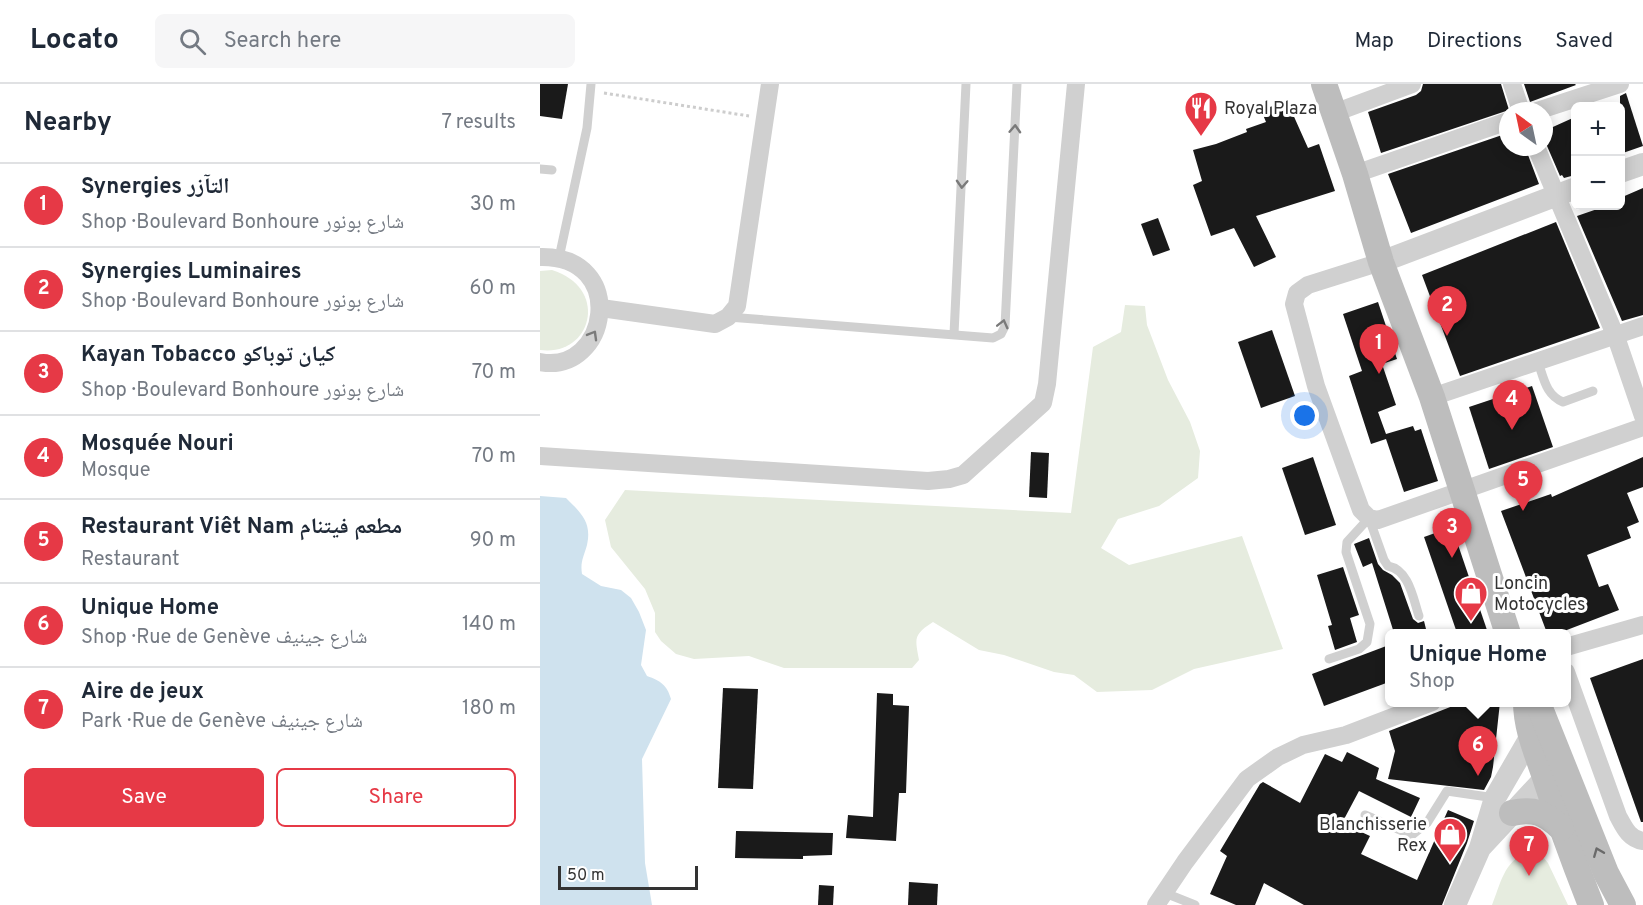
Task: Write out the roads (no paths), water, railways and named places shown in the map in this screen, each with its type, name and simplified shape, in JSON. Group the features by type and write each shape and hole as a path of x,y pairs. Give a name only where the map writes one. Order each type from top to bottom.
{"main road":[{"path":"1324,84 1355,174 1381,262 1432,397 1507,629"},
{"path":"1526,707 1526,716 1561,828 1591,905"},
{"path":"1539,707 1606,873 1623,905"},
{"path":"1504,805 1544,814 1561,828"}],"street":[{"path":"601,308 715,324 728,318 737,306 770,84"},
{"path":"540,456 928,481 949,479 963,474 1043,403 1048,373 1076,84"},
{"path":"1334,113 1412,84"},
{"path":"1512,84 1518,102"},
{"path":"1553,106 1620,84"},
{"path":"1355,174 1499,124"},
{"path":"1542,156 1566,192 1643,416"},
{"path":"1625,170 1643,164"},
{"path":"1566,192 1381,262 1308,285 1297,293 1294,304 1316,386 1361,510 1369,518 1378,520 1643,427"},
{"path":"540,257 559,258 575,264 589,276 597,291 601,308 598,326 591,341 578,353 563,361 540,362"},
{"path":"1432,397 1616,337 1643,326"},
{"path":"1571,645 1643,625"},
{"path":"1571,686 1618,816 1627,832 1636,840 1643,841"},
{"path":"1160,899 1247,779 1278,757 1303,745 1346,735 1419,707"},
{"path":"1455,905 1480,848 1504,805 1511,769 1532,736 1557,752 1545,778 1504,805"}],"lane":[{"path":"954,334 966,84"},
{"path":"728,318 993,338 1001,334 1005,326 1017,84"},
{"path":"559,258 587,128 591,88"},
{"path":"540,169 552,170"},
{"path":"1538,362 1549,393 1556,399 1563,402 1593,391"},
{"path":"1329,659 1359,649 1367,642 1370,633 1370,624 1346,552 1347,542 1369,518 1384,560 1388,566 1396,567 1403,572 1419,616"},
{"path":"1365,815 1412,835 1427,824 1447,791 1504,805"},
{"path":"1160,899 1195,905"}],"water":[{"path":"540,496 566,498 584,518 588,537 582,562 582,574 601,586 621,590 631,598 646,630 641,665 647,676 660,682 668,690 671,699 642,759 645,863 652,905 540,905"}],"place":[{"name":"Royal Plaza","path":"1201,137"},
{"name":"Synergies Luminaires","path":"1447,336"},
{"name":"Synergies التآزر","path":"1379,374"},
{"name":"Mosquée Nouri","path":"1512,430"},
{"name":"Restaurant Viêt Nam مطعم فيتنام","path":"1523,511"},
{"name":"Kayan Tobacco كيان توباكو","path":"1452,558"},
{"name":"Loncin Motocycles","path":"1471,622"},
{"name":"Unique Home","path":"1478,776"},
{"name":"Blanchisserie Rex","path":"1450,863"},
{"name":"Aire de jeux","path":"1529,876"}]}
